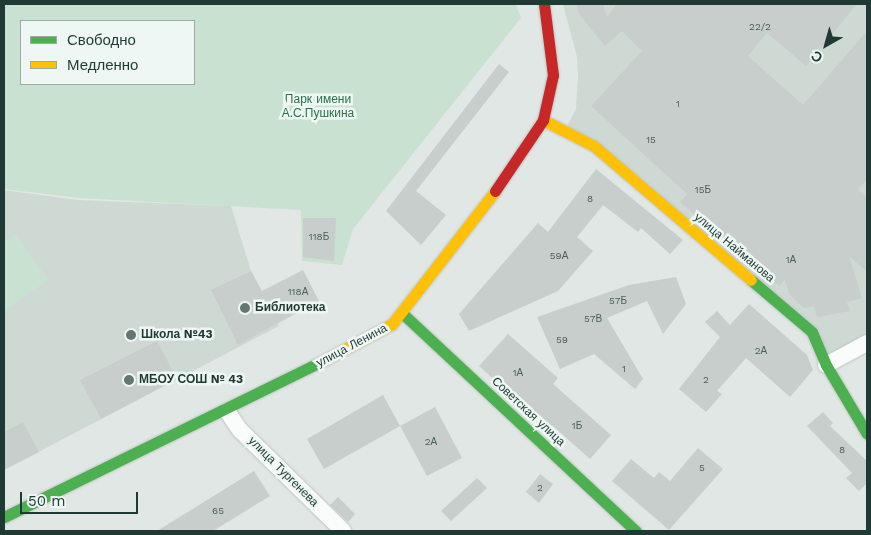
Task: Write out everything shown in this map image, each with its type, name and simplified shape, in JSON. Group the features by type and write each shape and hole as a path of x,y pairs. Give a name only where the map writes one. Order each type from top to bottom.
{"street":[{"name":"улица Ленина","path":"4,518 226,411 392,324 500,185 543,120 553,75 544,4"},
{"name":"улица Найманова","path":"543,120 594,146 812,332 826,364 867,434"},
{"name":"Советская улица","path":"402,313 636,531"},
{"path":"826,364 867,343"},
{"name":"улица Тургенева","path":"226,411 240,430 342,531"}],"shaded area":[{"path":"563,4 867,4 867,343 826,365 812,332 565,130 576,109 578,76 577,57"},
{"name":"Школа №43","path":"4,190 78,200 231,206 251,271 279,326 4,470"}],"green space":[{"name":"Парк имени А.С.Пушкина","path":"4,4 516,4 521,18 353,229 342,265 302,261 301,210 79,198 4,189"},
{"path":"16,234 48,280 4,311 4,243"}],"building":[{"path":"576,4 603,4 607,17 617,4 857,4 806,66 767,33 748,56 803,105 867,31 867,179 858,190 867,198 867,272 849,256 862,298 847,302 850,311 817,317 814,306 804,308 789,294 785,280 779,286 680,202 687,194 591,106 642,51 622,31 605,46 579,14"},
{"path":"499,64 509,72 416,191 446,215 421,245 386,211"},
{"path":"596,169 683,240 670,254 641,228 638,232 603,205 577,237 593,251 558,291 469,331 459,314 538,223 548,232"},
{"path":"303,218 336,218 334,261 303,257"},
{"name":"Библиотека","path":"303,270 319,301 238,345 211,290 251,271 262,291"},
{"path":"676,277 686,304 663,334 647,301 607,318 643,379 635,389 594,354 560,369 537,317 629,285"},
{"path":"749,304 807,355 813,370 790,397 746,358 717,391 722,394 706,412 679,389 720,337 705,322 717,311 730,325"},
{"path":"508,334 558,378 553,384 611,435 590,459 552,425 549,429 539,420 540,416 537,418 479,366"},
{"name":"МБОУ СОШ № 43","path":"157,341 177,379 101,419 80,380"},
{"path":"383,395 400,426 324,469 307,439"},
{"path":"435,407 462,458 427,476 400,426"},
{"path":"823,412 833,423 830,426 867,461 867,483 859,491 846,478 852,473 807,426"},
{"path":"23,422 39,452 4,470 4,432"},
{"path":"698,448 723,469 669,530 612,481 631,459 654,478 659,472 670,481"},
{"path":"254,471 270,496 213,531 157,531"},
{"path":"540,474 553,484 539,503 526,492"},
{"path":"477,478 487,488 451,521 441,511"},
{"path":"338,497 355,514 348,522 330,505"}],"traffic: fast":[{"path":"751,280 812,332 826,365 867,434"},
{"path":"402,313 636,531"},
{"path":"4,517 328,358"}],"traffic: slow":[{"path":"543,120 594,146 751,280"},
{"path":"328,358 392,324 495,191"}],"traffic: jam":[{"path":"495,191 543,120 553,75 544,4"}],"place":[{"name":"Библиотека","path":"245,308"},
{"name":"Школа №43","path":"131,335"},
{"name":"МБОУ СОШ № 43","path":"129,380"}]}
